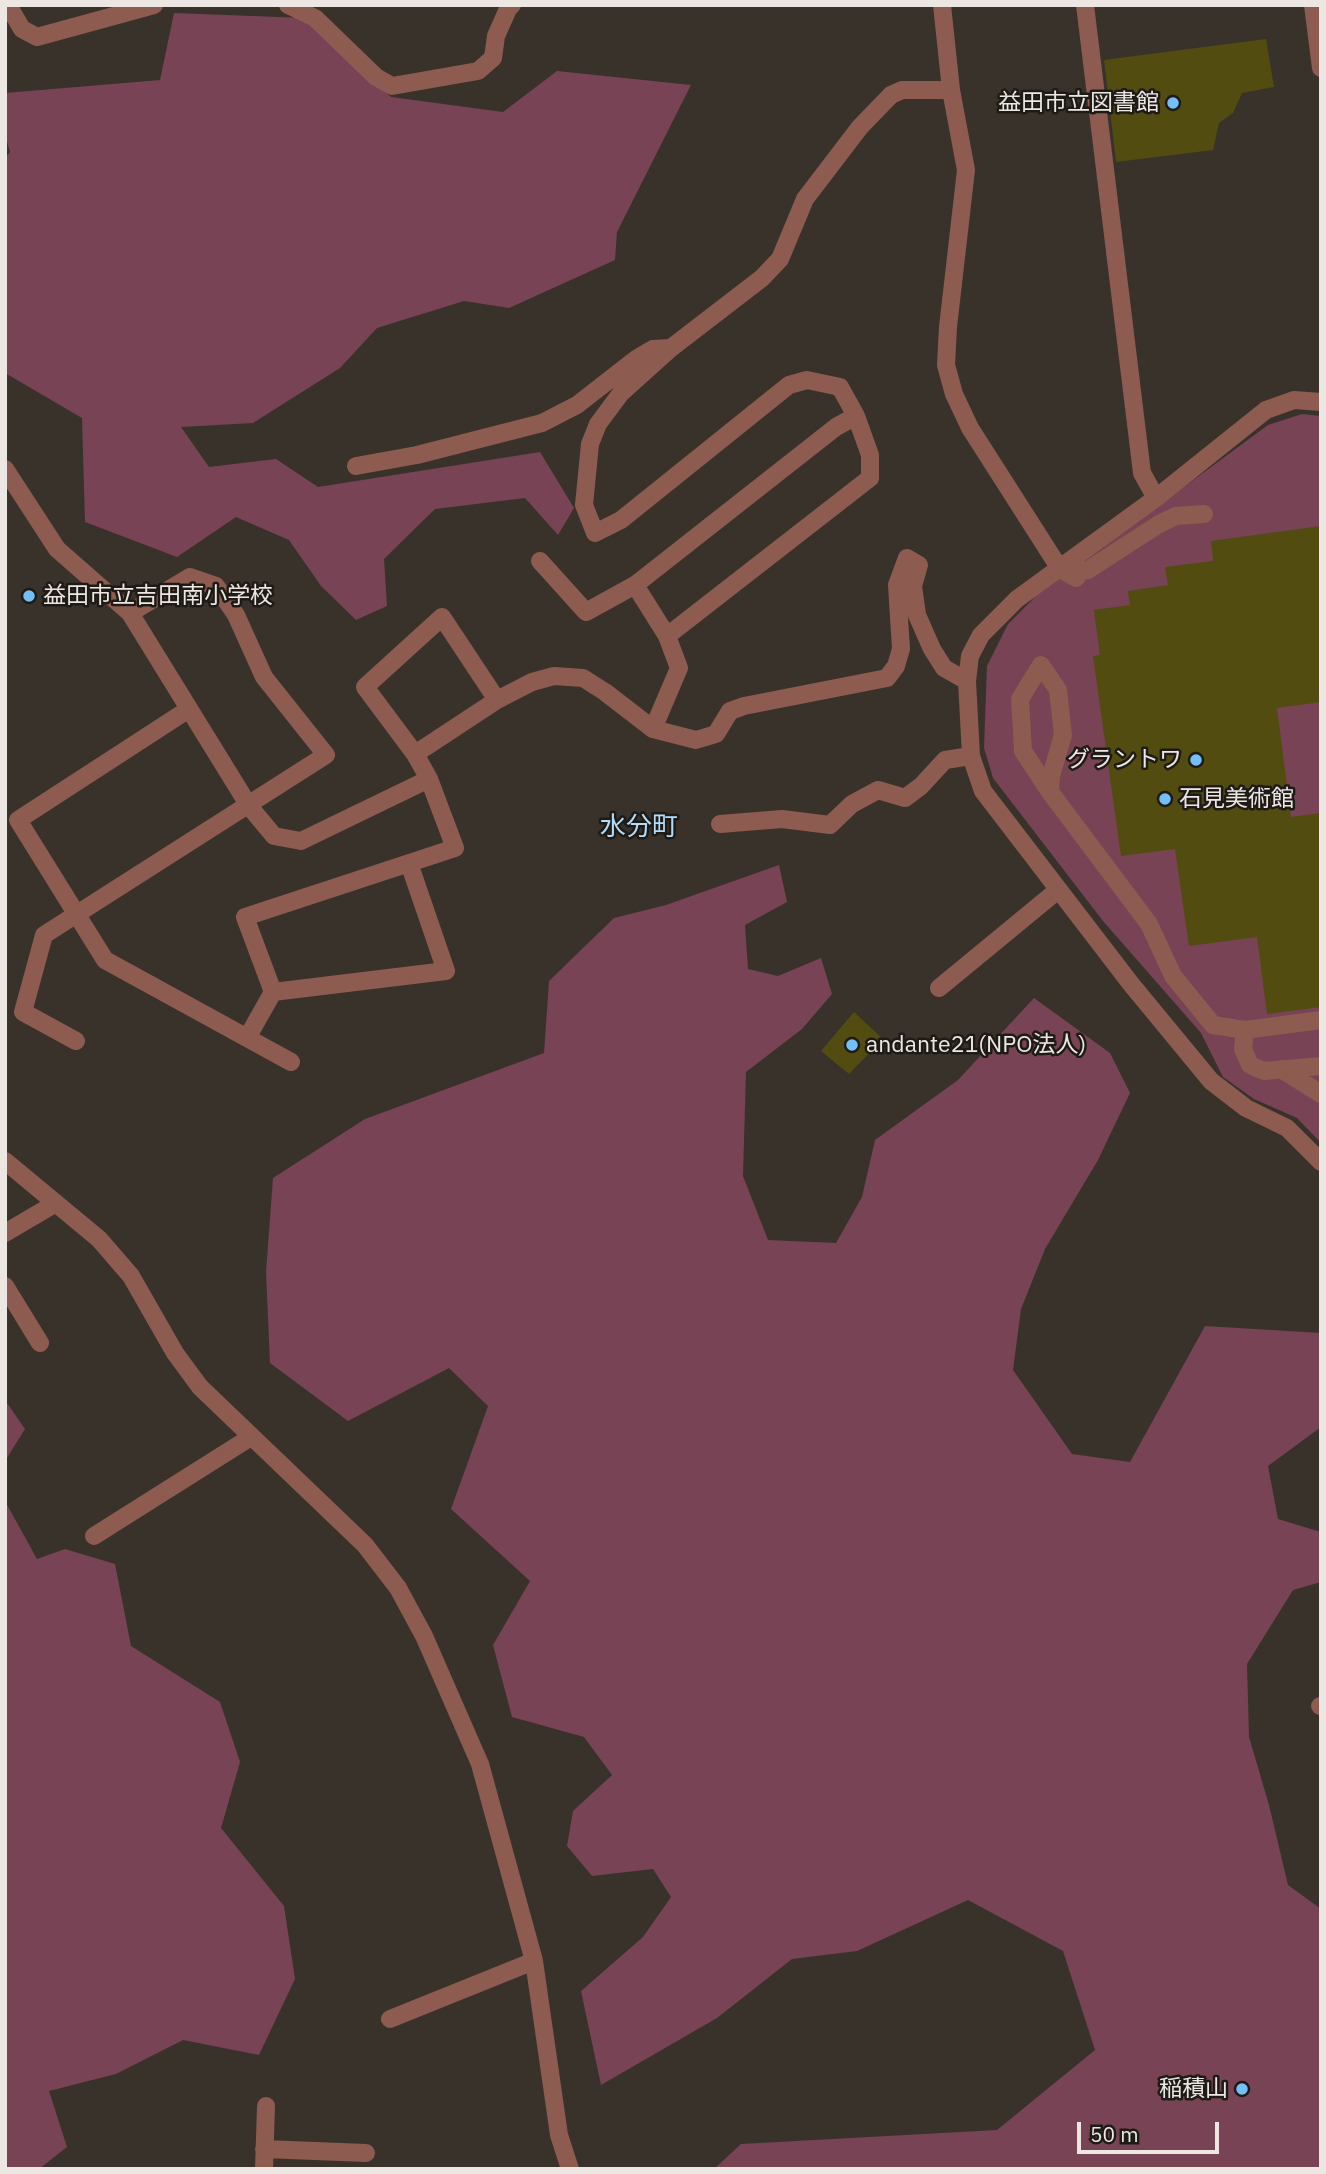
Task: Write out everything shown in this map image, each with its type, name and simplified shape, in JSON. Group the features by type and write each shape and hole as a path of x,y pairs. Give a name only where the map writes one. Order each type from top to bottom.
{"street":[{"path":"8,5 22,29 37,37 154,5"},
{"path":"288,5 315,18 376,77 392,86 478,71 493,58 496,36 512,5"},
{"path":"942,5 951,90 966,170 946,365 954,394 970,428 1060,569 1076,578 1080,570 1088,570 1159,524 1176,516 1204,514"},
{"path":"1086,5 1142,472 1156,498"},
{"path":"1313,5 1321,68"},
{"path":"667,636 870,478 870,455 856,416 840,387 807,380 789,385 621,520 595,533 584,505 590,444 598,424 621,393 671,348 762,278 780,259 805,199 860,127 891,95 902,89 951,90"},
{"path":"356,467 417,455 542,423 577,405 653,349 671,348"},
{"path":"1321,401 1294,400 1266,410 1156,498 1017,599 981,635 970,656 967,681 971,756 983,791 1211,1082 1246,1108 1287,1128 1321,1162"},
{"path":"540,561 586,612 635,585 836,427 856,416"},
{"path":"5,469 57,549 130,613 249,806 274,836 301,841 429,779"},
{"path":"415,754 497,700 532,682 554,676 583,678 653,729 696,740 716,734 730,711 744,706 887,678 896,666 901,649 897,585 907,558 919,565 913,586 917,615 932,649 944,668 967,681"},
{"path":"76,1041 23,1012 44,935 326,755 264,677 236,615 216,586 190,577 130,613"},
{"path":"635,585 667,636 679,668 653,729"},
{"path":"247,1038 273,992 245,916 455,848 429,779 415,754 365,687 442,617 497,700"},
{"path":"1051,792 1051,776 1063,734 1058,690 1041,665 1020,699 1023,751 1051,792 1149,924 1172,976 1213,1025 1245,1030 1321,1020"},
{"path":"189,709 18,820 105,960 291,1062"},
{"path":"720,824 782,819 830,825 852,804 878,790 905,798 945,760 971,756"},
{"path":"273,992 446,971 409,863"},
{"path":"939,988 1058,890"},
{"path":"1245,1030 1243,1049 1250,1065 1264,1071 1321,1066"},
{"path":"1281,1069 1321,1094"},
{"path":"5,1161 99,1239 131,1276 175,1353 200,1387 365,1545 398,1588 418,1624 480,1764 534,1961 559,2135 570,2169"},
{"path":"5,1233 56,1203"},
{"path":"5,1286 40,1343"},
{"path":"94,1536 251,1437"},
{"path":"390,2019 534,1961"},
{"path":"264,2169 266,2106"},
{"path":"264,2149 366,2152"}],"shaded area":[{"path":"174,13 305,18 391,97 503,112 557,71 691,85 617,232 615,260 509,308 464,301 377,328 340,368 253,423 181,427 209,467 276,459 318,487 540,452 574,508 558,535 525,498 435,509 384,559 387,606 356,620 321,586 289,540 236,517 177,557 85,522 82,418 5,373 5,158 10,152 5,135 5,93 160,80"},
{"name":"石見美術館","path":"1302,414 1321,416 1321,1143 1297,1118 1254,1099 1223,1077 1201,1033 1103,921 993,778 984,748 987,666 1008,624 1036,596 1268,425"},
{"path":"779,865 787,902 745,925 748,969 778,976 821,958 832,994 802,1029 746,1072 743,1176 768,1240 836,1243 862,1197 875,1140 958,1080 1034,998 1110,1053 1130,1093 1098,1160 1045,1249 1021,1309 1013,1370 1072,1454 1130,1462 1205,1326 1321,1333 1321,1427 1268,1466 1278,1519 1321,1532 1321,1582 1293,1590 1247,1664 1249,1737 1288,1885 1321,1909 1321,2169 714,2169 741,2144 997,2130 1095,2050 1063,1951 968,1900 857,1951 792,1959 717,2018 601,2085 581,1991 643,1937 671,1897 653,1869 592,1876 567,1846 573,1811 612,1775 584,1737 512,1717 493,1645 530,1581 451,1509 488,1406 449,1368 348,1421 270,1363 266,1272 273,1178 365,1119 544,1053 549,981 614,918 666,905"},
{"path":"5,1400 25,1429 5,1461"},
{"path":"5,1501 37,1559 65,1549 115,1564 131,1646 220,1702 240,1762 221,1828 284,1906 295,1979 259,2055 183,2040 116,2074 49,2091 67,2147 39,2169 5,2169"}],"building":[{"name":"益田市立図書館","path":"1266,39 1274,87 1242,93 1233,113 1219,123 1213,150 1116,162 1104,60"},
{"name":"グラントワ","path":"1321,526 1321,702 1277,708 1291,817 1321,813 1321,1007 1267,1014 1257,937 1189,946 1175,849 1121,856 1093,656 1100,655 1094,610 1130,605 1128,591 1168,585 1165,567 1213,561 1211,541"},
{"name":"andante21(NPO法人)","path":"854,1012 883,1039 849,1074 821,1051"}],"place":[{"name":"益田市立図書館","path":"1173,103"},
{"name":"益田市立吉田南小学校","path":"29,596"},
{"name":"グラントワ","path":"1196,760"},
{"name":"石見美術館","path":"1165,799"},
{"name":"andante21(NPO法人)","path":"852,1045"},
{"name":"稲積山","path":"1242,2089"}],"district":[{"name":"水分町","path":"639,827"}]}
